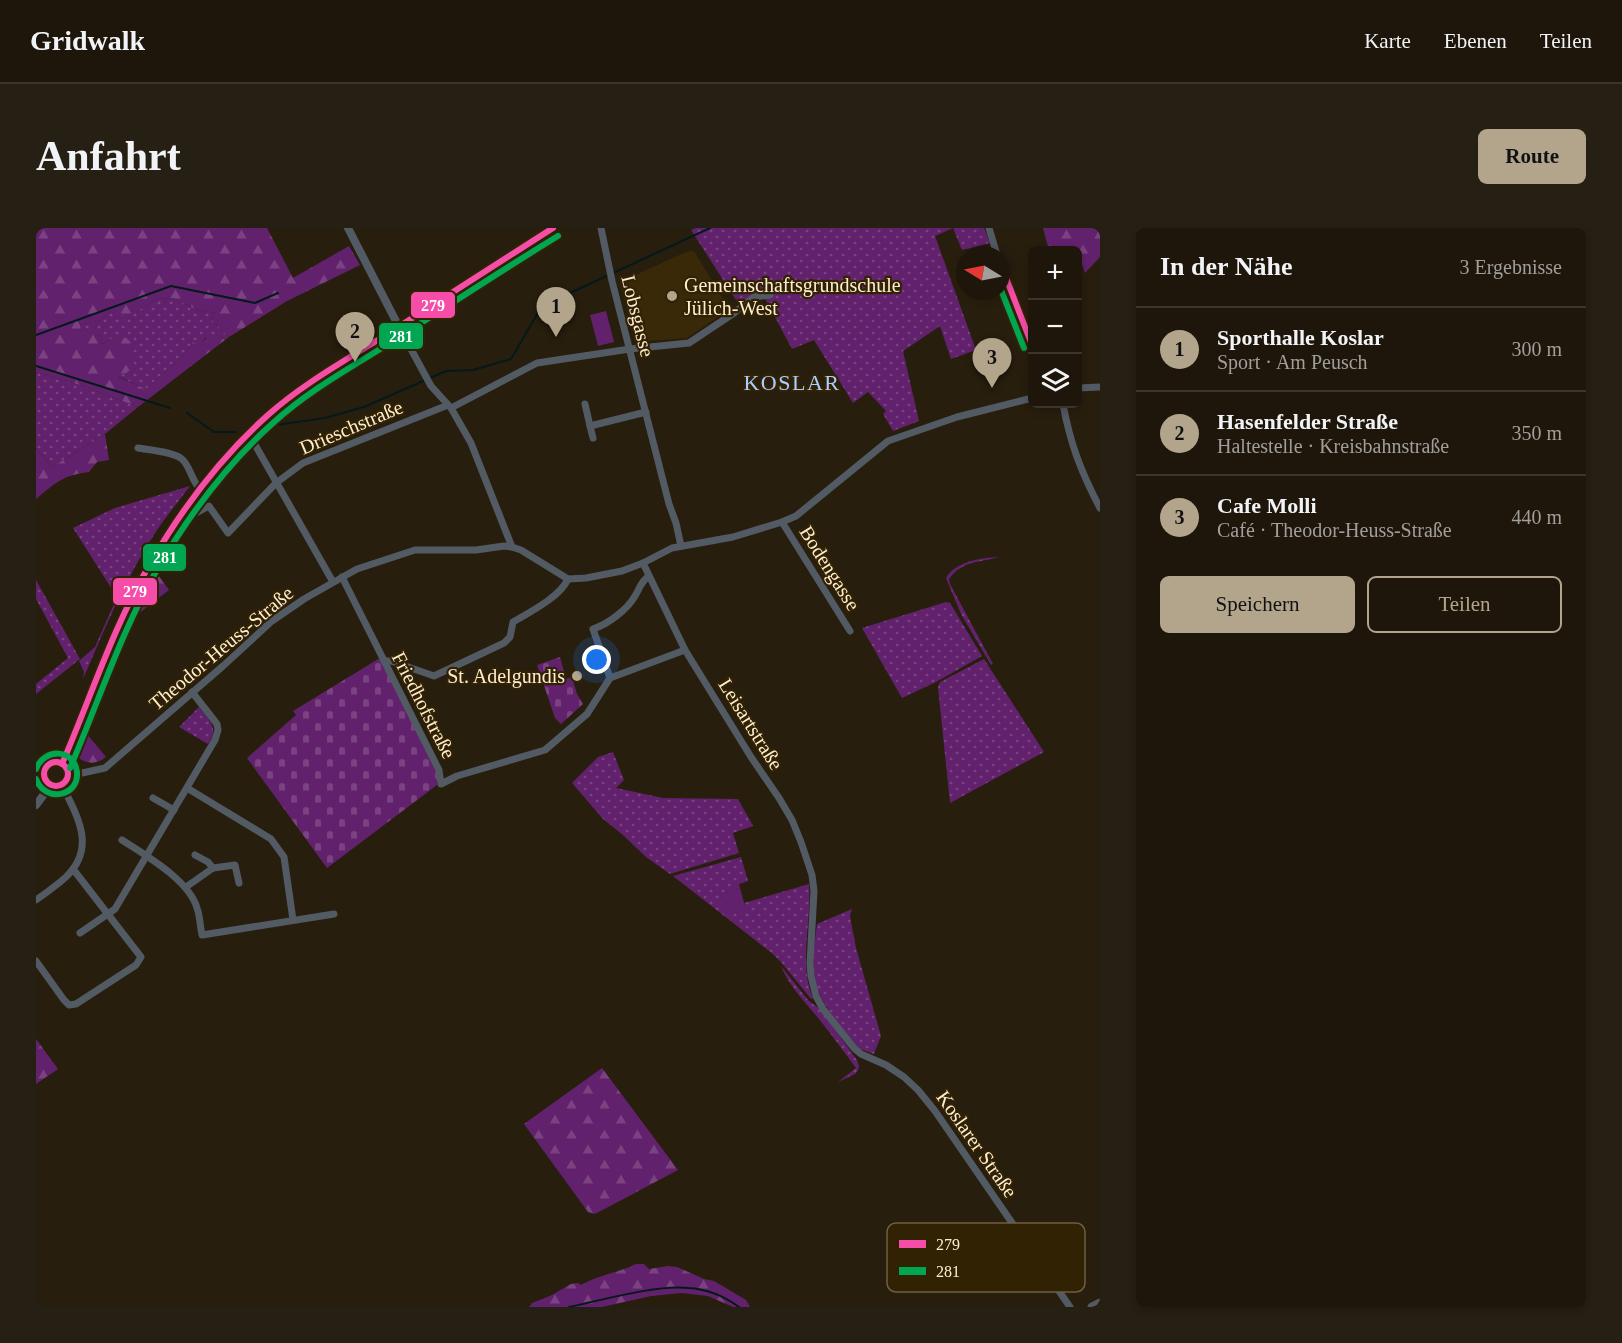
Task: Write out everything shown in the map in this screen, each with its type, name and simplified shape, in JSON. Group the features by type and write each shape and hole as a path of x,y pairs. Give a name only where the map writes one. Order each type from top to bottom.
{"main road":[{"path":"1092,1307 1100,1303"}],"street":[{"path":"348,228 423,374 450,406 471,443 512,547 521,550 568,579 622,571 681,546 733,537 782,522 796,516 888,441 957,417 1028,399"},
{"path":"62,764 78,729 116,629 133,595 168,535 200,489 227,458 266,416 314,379 553,228"},
{"name":"Lobsgasse","path":"601,228 609,268 681,546"},
{"path":"989,228 995,246"},
{"path":"1010,288 1028,335"},
{"name":"Drieschstraße","path":"198,512 208,506 228,533 276,483 303,463 450,406 537,363 689,343 754,297 770,294"},
{"path":"1082,388 1100,387"},
{"path":"585,404 593,438"},
{"path":"1064,408 1068,433 1076,456 1100,508"},
{"path":"590,426 646,412"},
{"path":"249,434 333,582"},
{"path":"138,448 183,459 200,489"},
{"name":"Bodengasse","path":"782,522 850,631"},
{"name":"Theodor-Heuss-Straße","path":"68,773 82,773 105,768 272,621 357,569 415,550 476,550 512,547"},
{"name":"Leisartstraße","path":"643,563 685,650 792,820 812,875 814,891 810,963 813,989 823,1009 857,1051"},
{"path":"649,576 643,580 635,597 626,607 601,626 593,629 610,678 685,650"},
{"name":"Friedhofstraße","path":"342,577 439,770 441,784 457,776 545,750 587,714 610,678"},
{"path":"384,661 391,661 434,676 504,643 510,637 513,622 547,600 566,584 568,579"},
{"path":"80,933 115,909 215,740 217,724 192,692"},
{"path":"54,763 62,764 68,773 67,780 62,785 51,785 45,777 46,769 54,763"},
{"path":"36,806 51,785"},
{"path":"36,900 66,877 82,852 82,832 62,785"},
{"path":"187,788 272,838 284,857 293,920"},
{"path":"153,798 174,810"},
{"path":"122,840 147,856 186,887 197,907 202,935 334,914"},
{"path":"195,855 208,862 213,868"},
{"path":"186,887 213,868 235,865 239,883"},
{"path":"36,961 69,1005 76,1004 136,965 141,957 73,869"},
{"name":"Koslarer Straße","path":"857,1051 893,1070 918,1090 1012,1223"},
{"name":"Koslarer Straße","path":"1060,1292 1070,1307"}],"shaded area":[{"name":"Gemeinschaftsgrundschule Jülich-West","path":"694,251 729,309 687,338 635,342 620,282 686,252"}],"green space":[{"path":"36,228 267,228 293,278 349,246 360,265 287,301 229,337 212,320 215,313 195,309 173,298 157,299 136,312 123,316 110,311 101,320 80,325 82,335 93,330 98,334 102,344 116,337 127,338 132,346 134,367 118,377 146,389 184,355 193,342 199,345 214,335 225,340 138,407 80,385 36,372"},
{"path":"696,228 953,228 935,236 956,300 958,300 976,350 951,359 940,326 903,351 919,421 893,431 883,414 886,411 868,392 853,403 814,340 792,349 761,291 738,303 691,230"},
{"path":"953,228 984,228 990,243 978,246 960,246"},
{"path":"1043,228 1100,228 1100,257 1085,273 1082,264 1082,246 1048,246"},
{"path":"173,298 195,309 215,313 212,320 229,337 225,340 222,337 205,338 199,346 193,342 184,355 146,389 117,376 126,373 115,337 102,344 98,334 82,335 80,325 101,320 110,311 136,312 157,299"},
{"path":"606,311 614,342 598,346 590,315"},
{"path":"36,372 80,385 138,407 105,434 52,467 36,448"},
{"path":"105,434 109,460 97,462 89,472 60,481 36,499 36,448 52,467"},
{"path":"190,486 157,530 135,566 83,679 84,672 79,661 95,647 117,597 73,528 115,508"},
{"path":"999,557 966,565 949,579 993,664 991,665 961,614 946,578 950,572 962,564"},
{"path":"153,568 169,590 147,607 137,596"},
{"path":"36,580 80,659 36,694 36,684 68,658 36,599"},
{"path":"137,596 147,607 129,621 77,757 73,755 95,694"},
{"path":"946,602 950,603 982,656 902,698 862,628"},
{"path":"560,657 566,679 572,677 583,704 561,724 555,718 537,665"},
{"path":"380,658 438,772 437,785 327,868 247,758 296,715 293,711"},
{"path":"984,659 1044,752 950,803 938,687 940,682"},
{"path":"199,707 213,729 208,744 179,727"},
{"path":"86,733 106,757 91,763 77,757"},
{"path":"613,752 624,780 616,788 663,798 738,799 753,826 733,833 739,853 670,874 646,857 603,819 572,783 598,757"},
{"path":"741,857 748,881 739,884 740,888 721,895 745,910 744,903 809,884 806,971 813,998 811,999 773,954 673,876"},
{"path":"740,888 746,910 728,914 724,911 720,895"},
{"path":"852,909 850,916 856,948 881,1036 874,1054 860,1049 843,1029 826,1005 815,981 817,924"},
{"path":"781,966 808,1000 821,1010 857,1060 859,1066 855,1074 838,1082 856,1068 793,987"},
{"path":"36,1039 58,1069 36,1084"},
{"path":"602,1068 678,1170 595,1214 588,1212 524,1124"},
{"path":"636,1264 644,1264 649,1269 677,1267 714,1281 746,1300 750,1307 733,1307 708,1296 682,1293 651,1296 602,1307 529,1307 532,1303 571,1284 581,1285"}],"waterway":[{"path":"269,426 325,418 364,407 446,371 473,370 511,359 542,306 710,228"},
{"path":"36,335 171,286 255,303 278,293"},
{"path":"36,366 170,408"},
{"path":"187,413 214,432 236,432"},
{"path":"569,1307 628,1294 675,1288 709,1292 739,1307"}],"transit line":[{"name":"279","path":"62,764 114,637 137,588 162,544 189,504 234,448 268,415 312,381 553,228"},
{"name":"281","path":"70,768 122,641 158,568 196,510 240,456 273,423 316,389 558,236"},
{"name":"279","path":"1010,288 1028,335"},
{"name":"281","path":"1005,300 1024,348"},
{"name":"281","path":"36,769 45,757 58,754 70,758 77,772 73,787 61,794 46,792 36,779"},
{"name":"279","path":"56,762 64,766 68,774 64,782 56,786 48,782 44,774 48,766 56,762"}],"place":[{"name":"Gemeinschaftsgrundschule Jülich-West","path":"672,296"},
{"name":"Sporthalle Koslar","path":"556,337"},
{"name":"Hasenfelder Straße","path":"355,362"},
{"name":"Cafe Molli","path":"992,388"},
{"name":"St. Adelgundis","path":"577,676"}],"district":[{"name":"KOSLAR","path":"792,382"}]}
